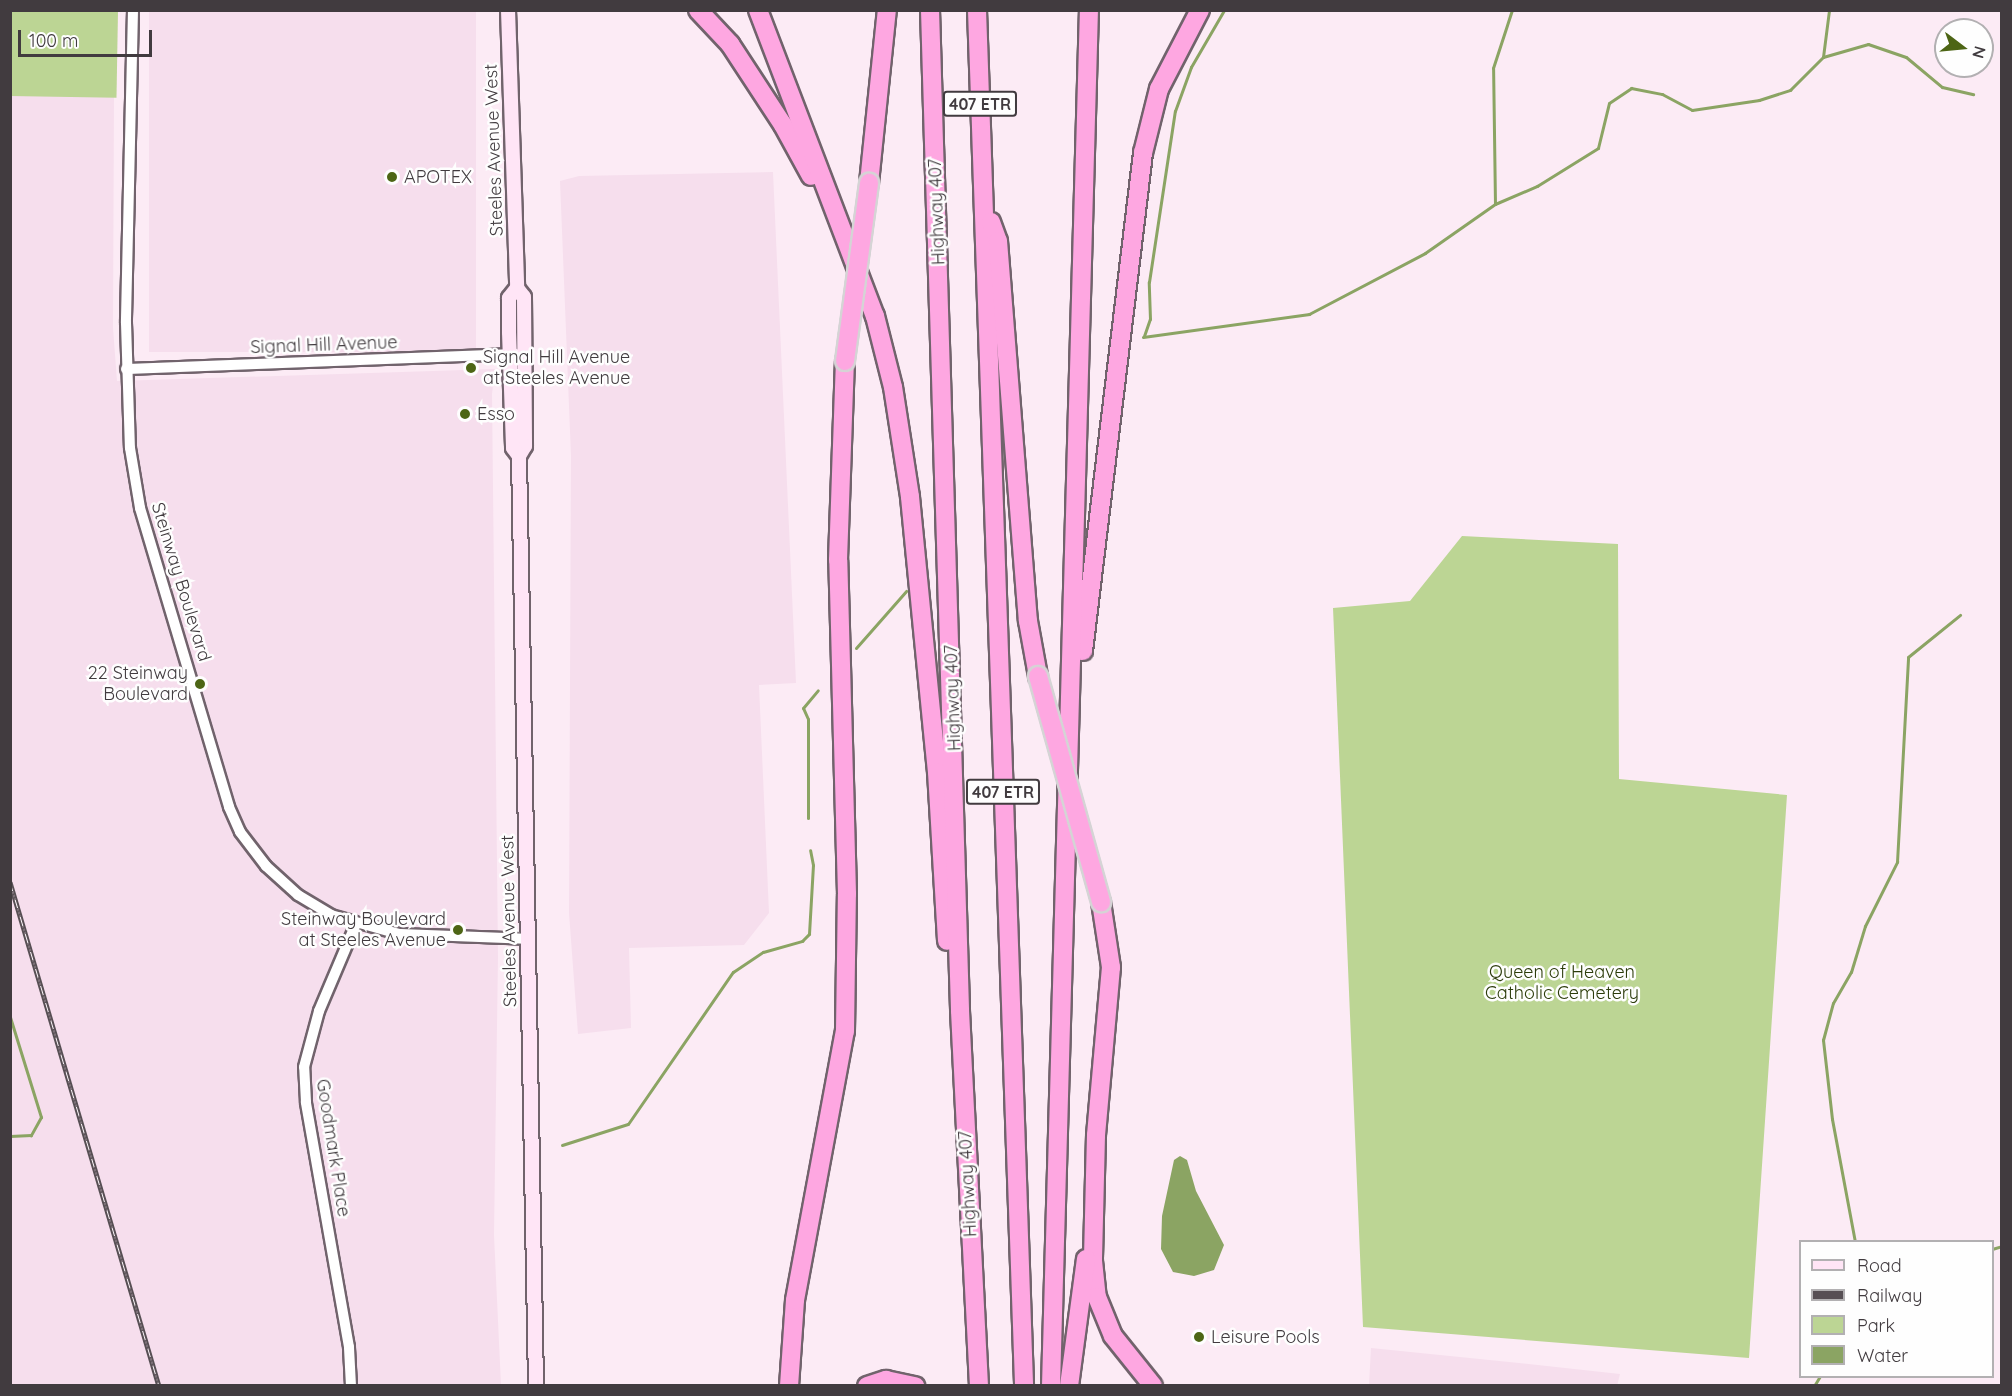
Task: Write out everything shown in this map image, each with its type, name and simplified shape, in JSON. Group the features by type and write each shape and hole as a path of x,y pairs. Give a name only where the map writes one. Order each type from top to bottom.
{"highway":[{"path":"698,10 730,44 837,214"},
{"path":"758,10 875,316 893,387 910,496 936,760 949,969 960,1011"},
{"path":"789,1386 795,1300 845,1031 847,894 837,560 845,361 869,183 887,10"},
{"name":"Highway 407","path":"930,10 960,1011 979,1386"},
{"name":"407 ETR","path":"977,10 1024,1386"},
{"path":"1051,1386 1089,10"},
{"path":"1070,714 1081,666 1143,153 1159,89 1200,10"},
{"path":"984,198 998,241 1028,621 1038,676 1101,902 1111,967 1093,1213 1068,1386"},
{"path":"1093,1213 1097,1297 1113,1336 1153,1386"},
{"path":"867,1386 886,1380 915,1386"}],"main road":[{"name":"Steeles Avenue West","path":"508,10 517,288 509,298 517,354 513,448 519,456 536,1386"}],"street":[{"name":"Steinway Boulevard","path":"133,10 126,369 129,448 140,508 230,807 240,832 280,880 331,915 356,924 419,936 527,939"},
{"name":"Signal Hill Avenue","path":"126,369 517,354"},
{"name":"Goodmark Place","path":"351,1386 349,1347 306,1102 304,1067 319,1011 356,924"}],"shaded area":[{"path":"149,11 476,11 476,352 149,352"},
{"path":"11,96 114,96 113,328 117,381 495,369 492,394 498,957 494,1235 501,1385 11,1386"},
{"path":"773,172 796,683 759,685 769,913 744,945 629,948 631,1028 578,1034 569,913 571,456 560,181 579,176"},
{"path":"1371,1348 1620,1374 1617,1386 1369,1385"}],"green space":[{"path":"11,10 118,12 116,98 10,96"},
{"name":"Queen of Heaven Catholic Cemetery","path":"1462,536 1618,544 1619,779 1787,795 1749,1358 1363,1327 1333,608 1410,601"}],"water":[{"path":"1180,1156 1187,1160 1196,1191 1224,1245 1214,1270 1194,1276 1173,1272 1161,1249 1162,1216 1174,1160"}],"waterway":[{"path":"1144,336 1150,319 1149,282 1175,111 1191,67 1224,10"},
{"path":"1495,204 1493,68 1512,10"},
{"path":"1823,57 1829,10"},
{"path":"1143,337 1309,314 1425,253 1495,204 1537,186 1598,148 1609,103 1631,88 1662,94 1692,110 1759,100 1790,90 1823,57 1868,44 1906,57 1942,87 1973,94"},
{"path":"856,648 906,591"},
{"path":"1855,1240 1832,1119 1823,1040 1833,1003 1851,972 1865,926 1897,862 1908,657 1960,615"},
{"path":"808,818 808,719 803,708 818,690"},
{"path":"562,1145 628,1124 733,972 763,952 802,941 809,934 813,865 810,850"},
{"path":"10,1017 41,1117 31,1135 10,1136"},
{"path":"1994,1248 2002,1246"},
{"path":"1814,1386 1819,1378"}],"railway":[{"path":"10,882 159,1386"}],"place":[{"name":"APOTEX","path":"392,177"},
{"name":"Signal Hill Avenue at Steeles Avenue","path":"471,368"},
{"name":"Esso","path":"465,414"},
{"name":"22 Steinway Boulevard","path":"200,684"},
{"name":"Steinway Boulevard at Steeles Avenue","path":"458,930"},
{"name":"Leisure Pools","path":"1199,1337"}]}
